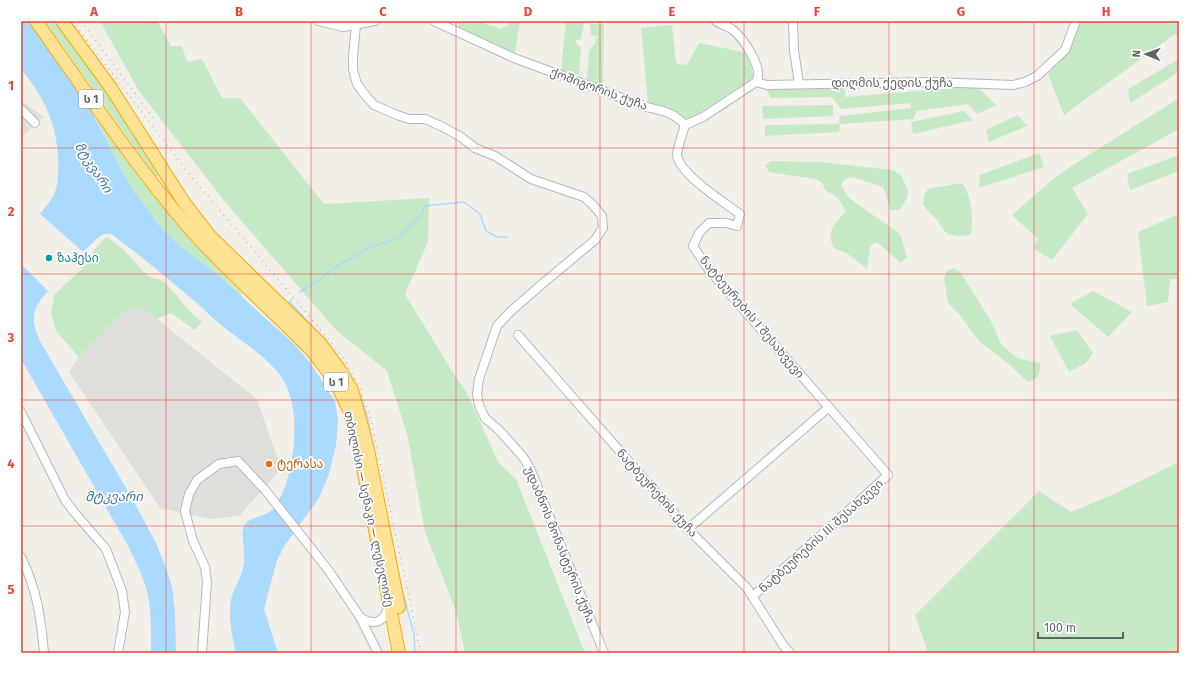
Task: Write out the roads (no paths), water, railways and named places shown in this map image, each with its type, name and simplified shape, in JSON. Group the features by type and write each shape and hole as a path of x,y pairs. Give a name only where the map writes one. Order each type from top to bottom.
{"highway":[{"name":"თბილისი — სენაკი — ლესელიძე","path":"36,21 147,176 190,228 225,266 313,352 324,364 338,385 349,410 354,429 399,653"},
{"name":"თბილისი — სენაკი — ლესელიძე","path":"62,21 111,88 148,145 163,172 210,236 320,344 340,370 352,390 367,445 407,653"}],"street":[{"path":"319,21 343,27 355,23 375,21"},
{"name":"ქოშიგორის ქუჩა","path":"434,21 514,58 646,107 668,112 678,118 685,125"},
{"path":"685,125 703,117 758,80 759,74 752,54 741,38 734,31 716,21"},
{"path":"793,21 794,50 799,84"},
{"name":"დიღმის ქედის ქუჩა","path":"756,82 767,85 932,82 1010,85 1026,82 1037,76 1065,50 1076,21"},
{"name":"უდაბნოს მონასტერის ქუჩა","path":"355,23 353,70 357,84 374,105 409,119 425,119 443,127 475,148 495,156 531,179 584,197 602,216 603,228 595,240 511,311 497,326 479,379 477,394 485,418 499,430 523,457 530,468 604,653"},
{"path":"21,109 35,123"},
{"name":"ნატბეურების I შესახვევი","path":"685,125 677,155 681,164 696,181 740,214 737,226 726,223 709,223 699,233 693,246 709,270 888,475"},
{"name":"ნატბეურების ქუჩა","path":"518,335 688,529 754,596 783,645 790,653"},
{"path":"688,529 829,407"},
{"path":"21,412 65,500 106,549 122,591 125,612 118,653"},
{"path":"202,653 207,582 205,567 184,511 189,494 197,480 218,464 238,461 266,491 329,571 360,617 378,653"},
{"name":"ნატბეურების III შესახვევი","path":"754,596 888,475"},
{"path":"21,557 23,566 32,582 38,604 44,653"},
{"path":"360,617 366,621 379,621 386,615 388,598"}],"water":[{"path":"21,21 29,21 87,103 129,184 159,225 179,245 218,275 295,345 311,364 335,401 338,420 336,445 329,474 319,498 285,545 277,560 264,609 278,653 236,653 230,609 232,596 241,575 243,566 244,526 249,521 269,512 274,508 285,488 289,474 294,442 293,410 290,395 280,375 265,359 222,326 168,279 113,235 105,234 101,236 83,252 40,214 51,199 56,188 58,181 58,153 53,127 44,103 30,80 21,69"},
{"name":"მტკვარი","path":"21,264 48,291 35,309 34,321 37,335 129,493 155,541 165,565 172,587 175,611 176,653 151,653 151,620 149,603 146,587 140,570 127,544 21,359"}],"waterway":[{"path":"300,292 324,277 334,268 368,248 397,239 423,213 424,206 464,202 480,214 486,231 497,237 507,237"},
{"path":"288,303 292,299"},
{"path":"290,302 316,331"},
{"path":"360,395 367,415 372,440"},
{"path":"380,481 402,590 414,634 415,653"}],"railway":[{"path":"72,21 186,170 346,362 360,388 370,416 421,653"},
{"path":"81,21 154,119"}],"place":[{"name":"ზაჰესი","path":"49,258"},
{"name":"ტერასა","path":"269,464"}]}
